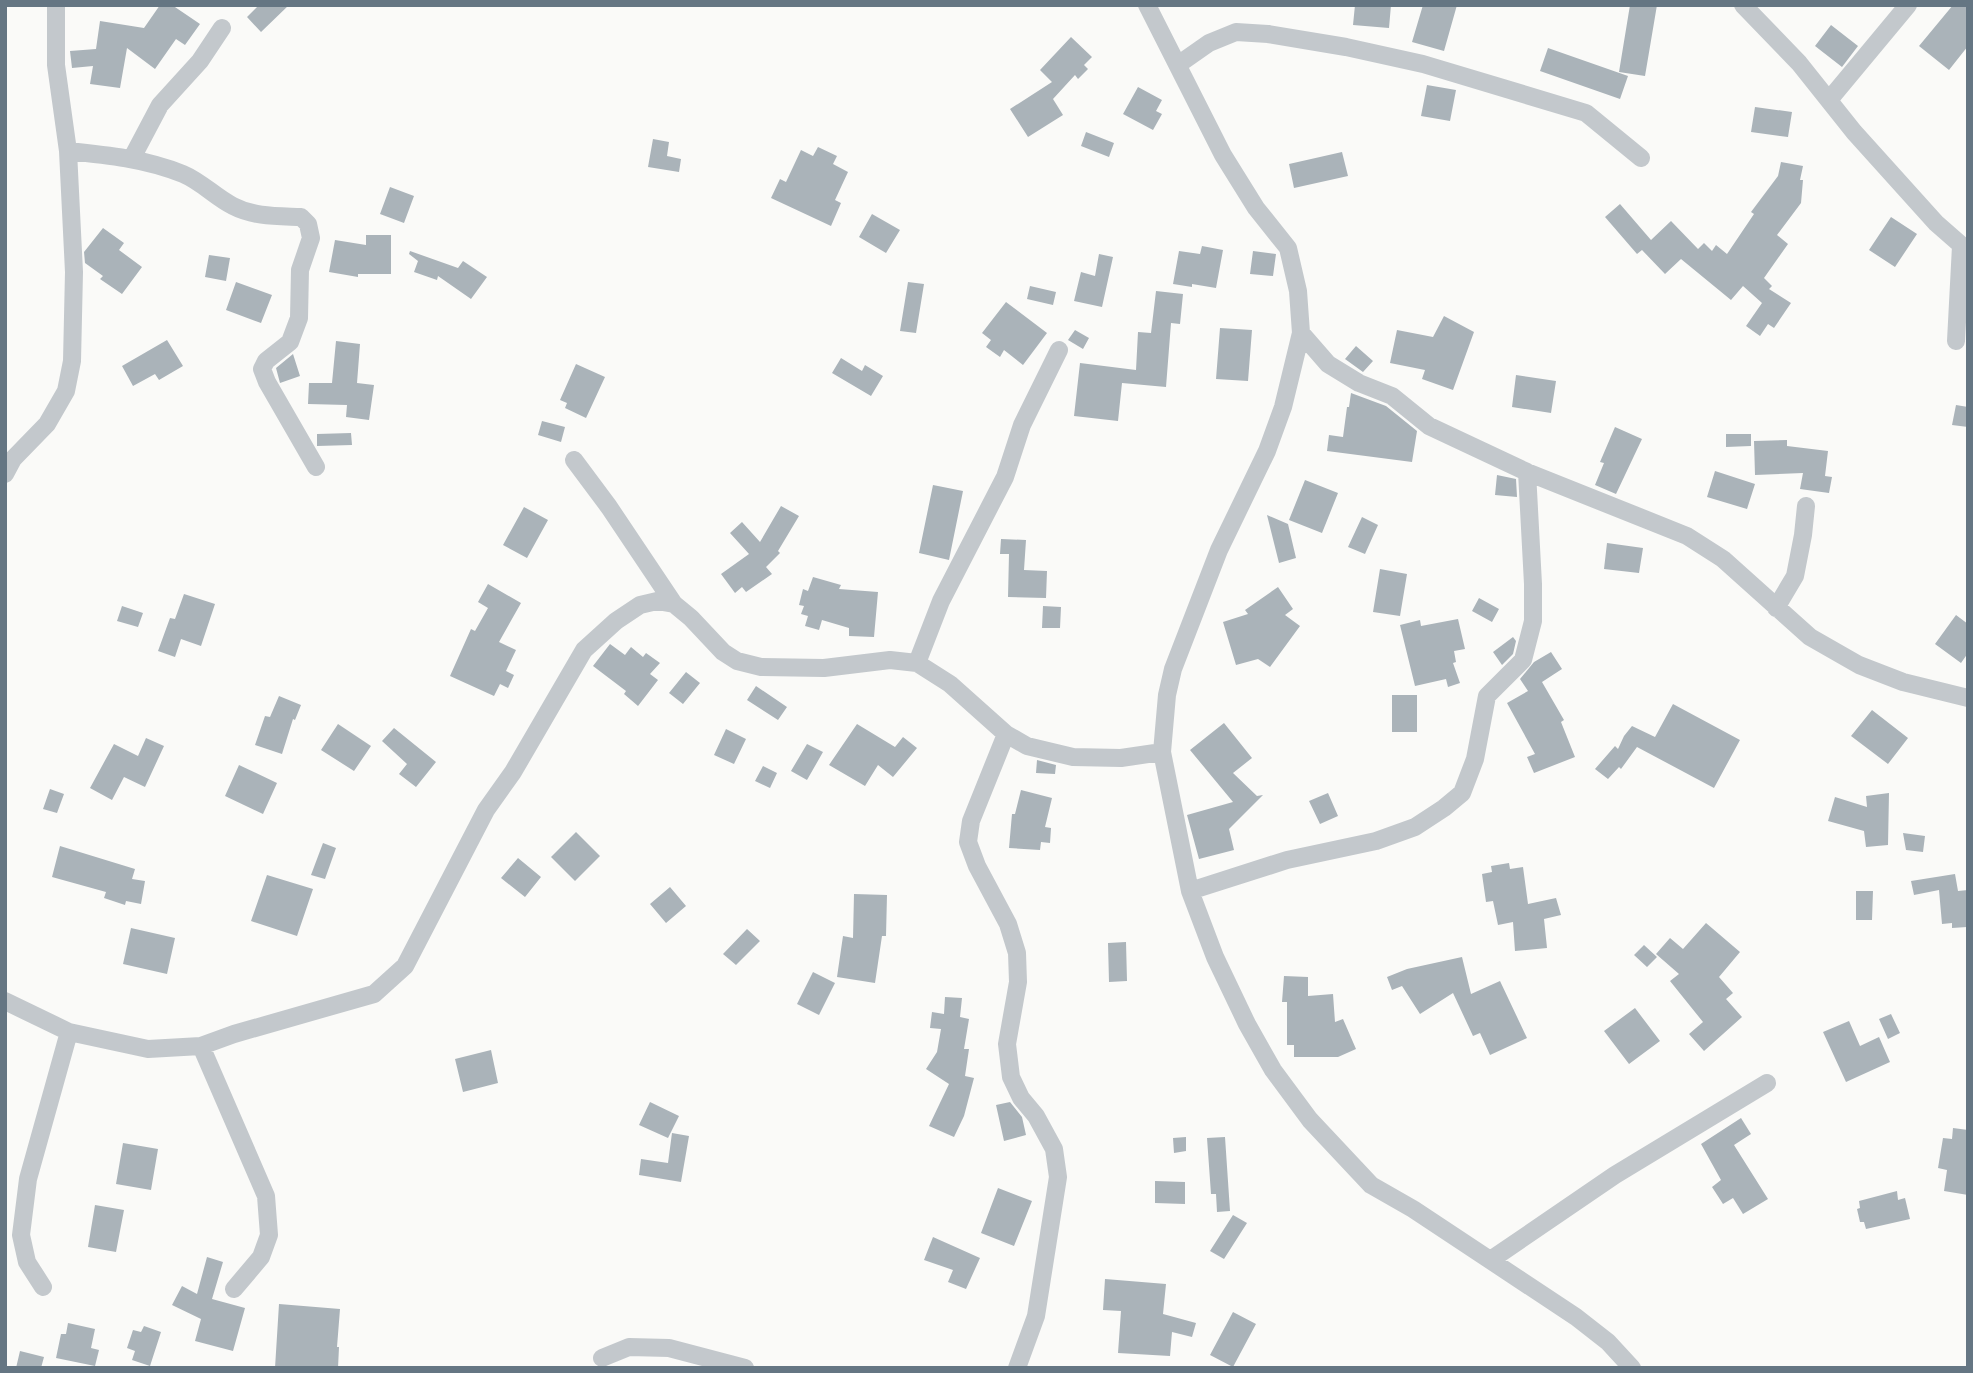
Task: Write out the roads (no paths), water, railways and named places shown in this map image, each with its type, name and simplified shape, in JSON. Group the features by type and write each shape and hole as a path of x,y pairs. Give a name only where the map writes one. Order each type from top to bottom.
{"street":[{"path":"5,474 13,459 47,424 66,391 70,371 74,272 68,151 56,65 56,5"},
{"path":"1147,5 1223,155 1256,208 1288,248 1298,291 1301,333 1283,407 1267,451 1219,550 1172,669 1162,752 1190,891 1215,957 1247,1024 1273,1070 1310,1120 1371,1185 1492,1259 1587,1325 1608,1342 1632,1368"},
{"path":"1829,100 1908,5"},
{"path":"1755,9 1854,132 1936,223 1964,248 1956,341"},
{"path":"132,158 160,106 200,61 222,28"},
{"path":"1179,64 1209,43 1236,32 1268,34 1346,47 1423,64 1586,113 1641,158"},
{"path":"68,151 132,158 183,174 201,183 231,205 256,215 301,217 308,224 311,238 300,270 299,318 290,342 266,361 262,369 316,467"},
{"path":"1301,333 1328,365 1359,383 1392,396 1429,426 1527,472 1687,536 1723,559 1810,637 1859,665 1903,682 1968,698"},
{"path":"917,663 941,601 1004,477 1022,425 1059,350"},
{"path":"574,460 674,604 723,652 737,661 761,667 824,668 869,661 917,663 950,684 1006,734 1027,746 1073,757 1121,758 1162,752"},
{"path":"1190,891 1287,860 1389,836 1415,827 1461,793 1475,759 1487,696 1523,660 1533,621 1534,584 1527,472"},
{"path":"1776,608 1795,576 1804,535 1806,506"},
{"path":"5,1001 69,1032 148,1049 201,1046 374,994 405,966 486,810 513,772 583,650 616,621 640,605 657,601 674,604"},
{"path":"1006,734 971,821 968,842 977,866 1009,924 1017,953 1018,982 1007,1044 1011,1077 1021,1098 1054,1149 1058,1177 1036,1316 1017,1368"},
{"path":"43,1286 27,1262 21,1235 28,1179 69,1032"},
{"path":"201,1046 266,1196 269,1236 261,1257 234,1289"},
{"path":"1492,1259 1615,1175 1767,1083"},
{"path":"603,1358 629,1347 669,1348 745,1368"}]}
